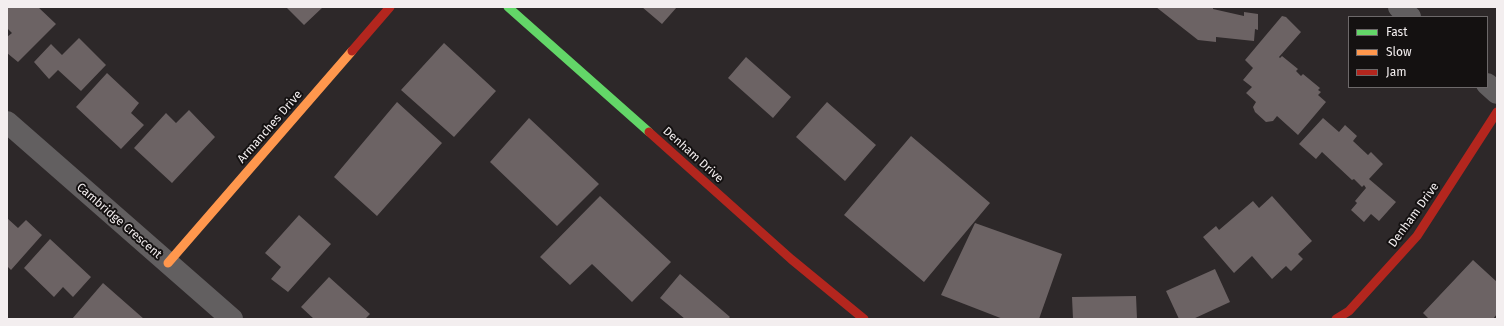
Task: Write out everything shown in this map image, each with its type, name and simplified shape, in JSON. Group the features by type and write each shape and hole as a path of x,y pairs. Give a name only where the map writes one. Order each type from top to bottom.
{"street":[{"name":"Armanches Drive","path":"168,263 390,7"},
{"name":"Denham Drive","path":"508,7 791,259 864,319"},
{"path":"1399,7 1409,16"},
{"path":"1488,85 1497,93"},
{"name":"Denham Drive","path":"1336,319 1349,311 1417,236 1497,112"},
{"name":"Cambridge Crescent","path":"7,122 232,319"}],"building":[{"path":"7,7 38,7 56,24 18,62 7,53 7,37 12,33 7,28"},
{"path":"323,7 304,25 287,8"},
{"path":"642,7 677,7 662,24"},
{"path":"1156,7 1213,7 1213,9 1244,16 1244,12 1258,14 1258,30 1255,29 1254,41 1216,37 1216,42 1198,40"},
{"path":"1282,16 1286,17 1301,32 1279,57 1280,58 1282,56 1298,69 1296,71 1301,76 1303,74 1320,88 1318,90 1321,92 1318,95 1326,102 1298,135 1277,116 1273,121 1266,122 1255,112 1253,107 1256,102 1246,93 1252,87 1243,80 1253,68 1245,60"},
{"path":"79,38 106,65 81,91 58,70 49,79 34,62 51,44 62,55"},
{"path":"444,43 496,91 454,137 401,90"},
{"path":"746,57 791,97 773,118 728,78"},
{"path":"107,73 139,103 131,113 144,125 121,149 76,107"},
{"path":"397,102 442,143 377,216 334,177"},
{"path":"827,102 876,145 845,181 796,137"},
{"path":"189,110 215,137 172,183 134,148 166,113 176,123"},
{"path":"529,118 599,184 557,226 490,162"},
{"path":"1323,118 1339,132 1345,125 1357,136 1353,141 1368,155 1371,152 1383,164 1369,179 1396,202 1379,221 1371,214 1364,222 1351,210 1357,203 1355,201 1366,188 1364,185 1362,187 1354,179 1352,180 1322,152 1316,159 1299,144"},
{"path":"911,136 990,203 924,282 844,215"},
{"path":"600,196 671,262 632,302 592,264 570,285 540,257"},
{"path":"1272,196 1312,241 1298,254 1303,259 1291,271 1286,266 1272,279 1252,256 1234,273 1203,237 1216,226 1219,230 1253,201 1259,208"},
{"path":"299,215 331,244 288,292 271,279 281,267 265,253"},
{"path":"7,218 18,228 26,220 42,235 11,270 7,266"},
{"path":"975,223 1062,254 1039,319 1003,319 941,295"},
{"path":"50,239 91,277 73,297 63,287 54,297 24,268"},
{"path":"1473,260 1497,282 1497,314 1493,319 1429,319 1423,313"},
{"path":"1215,269 1230,302 1193,319 1179,319 1166,291"},
{"path":"680,274 730,317 728,319 685,319 660,298"},
{"path":"329,277 370,314 365,319 314,319 301,307"},
{"path":"103,283 144,319 72,319"},
{"path":"1136,296 1137,319 1073,319 1072,297"}],"traffic: fast":[{"path":"508,7 649,132"}],"traffic: slow":[{"path":"168,263 352,51"}],"traffic: jam":[{"path":"352,51 390,7"},
{"path":"1336,319 1349,311 1417,236 1497,112"},
{"path":"649,132 791,259 864,319"}]}
